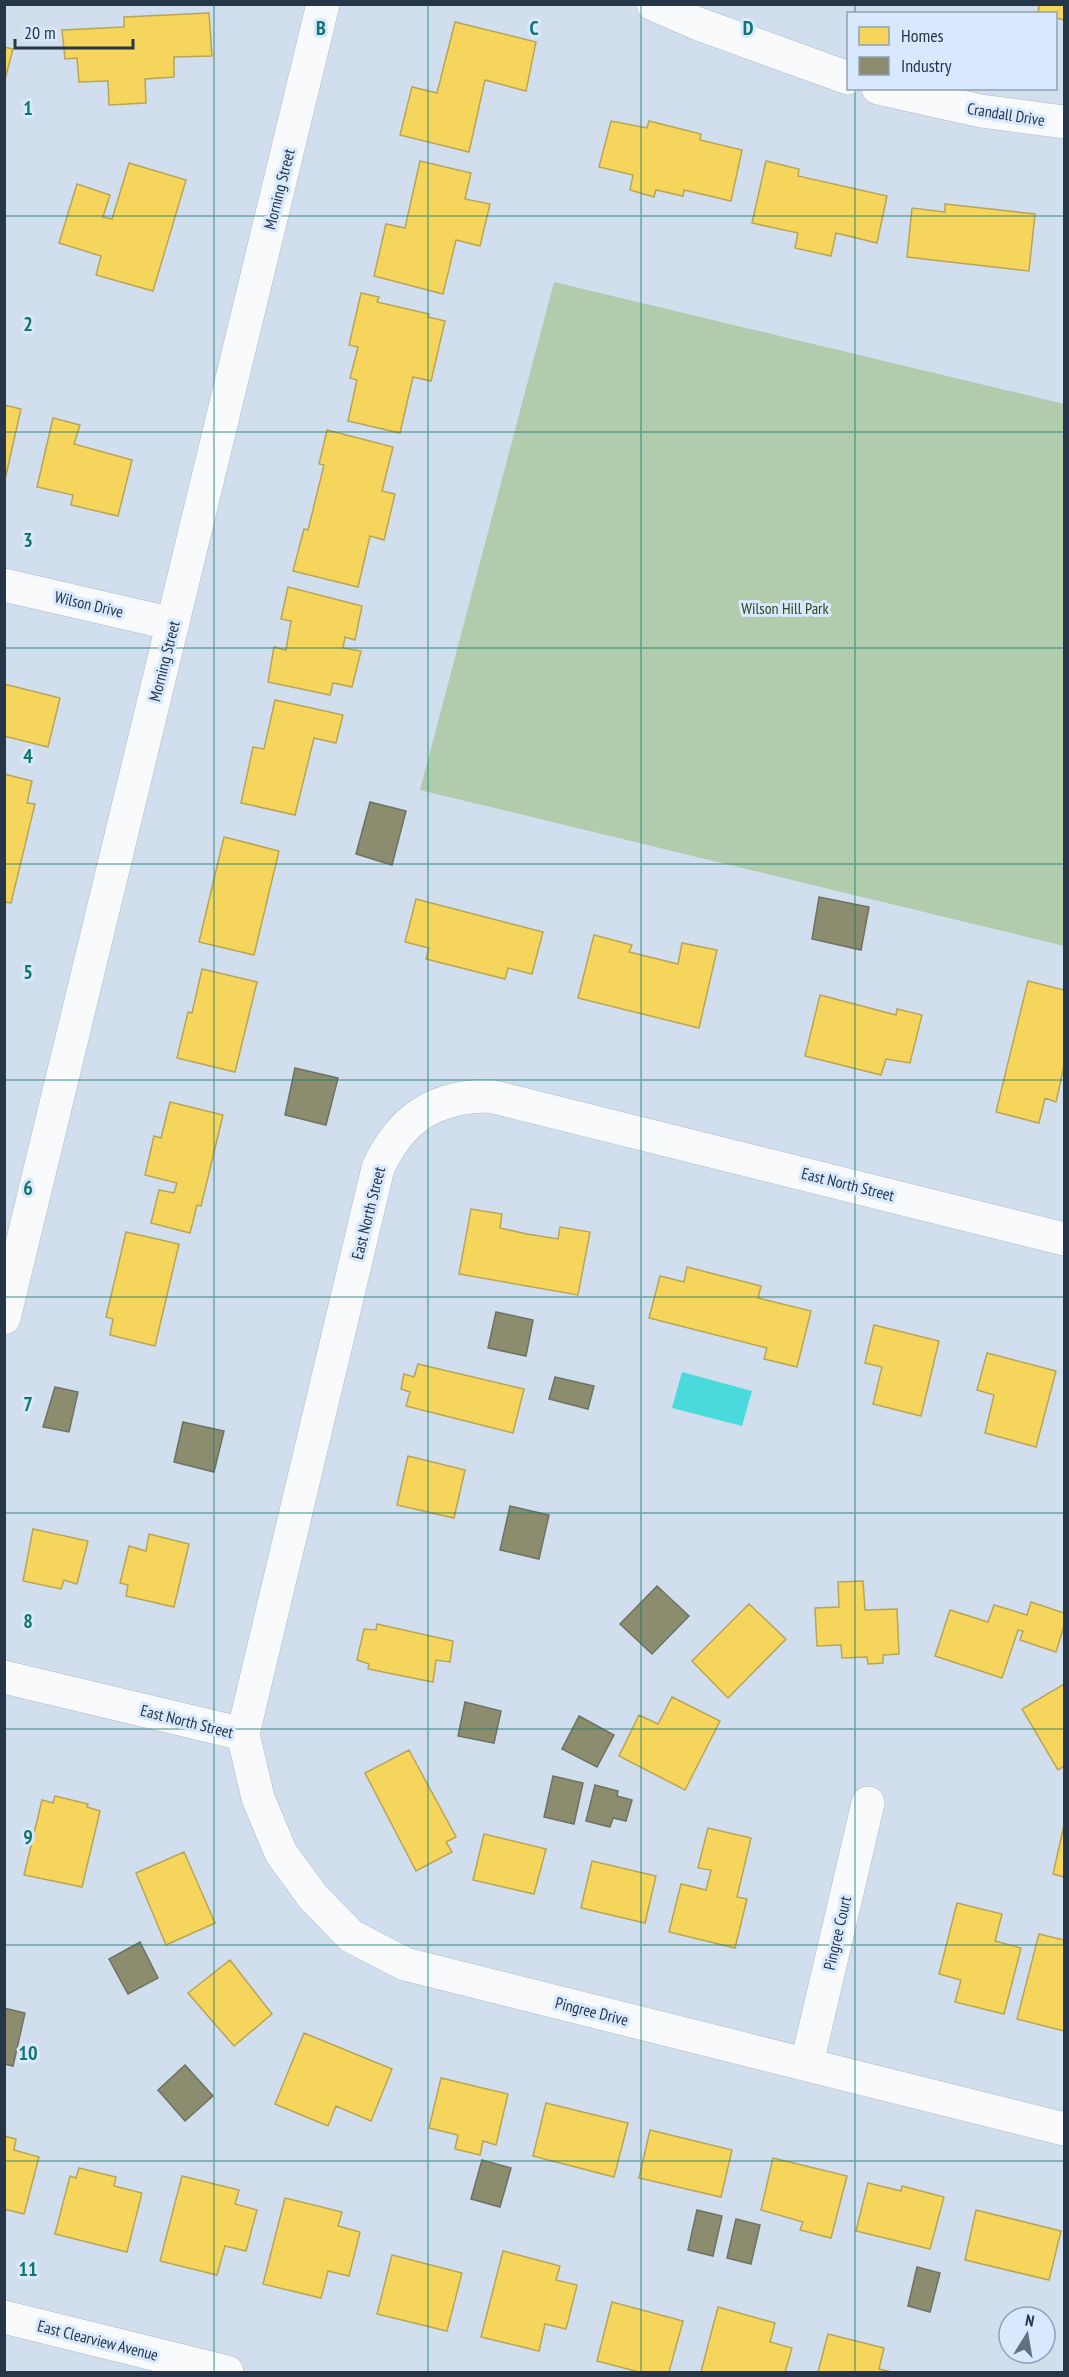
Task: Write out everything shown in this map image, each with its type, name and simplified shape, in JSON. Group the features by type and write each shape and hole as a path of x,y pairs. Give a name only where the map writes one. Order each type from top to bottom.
{"street":[{"name":"Morning Street","path":"4,1318 323,4"},
{"path":"653,4 696,23 847,77"},
{"name":"Crandall Drive","path":"887,90 981,111 1065,122"},
{"name":"Wilson Drive","path":"4,585 173,624"},
{"name":"East North Street","path":"4,1677 243,1734 378,1168 389,1145 403,1129 412,1120 440,1102 465,1096 490,1096 1065,1239"},
{"name":"Pingree Drive","path":"243,1734 258,1798 281,1853 313,1897 351,1936 405,1964 1065,2129"},
{"name":"Pingree Court","path":"807,2063 867,1803"},
{"name":"East Clearview Avenue","path":"4,2317 227,2373"}],"green space":[{"name":"Wilson Hill Park","path":"554,282 1064,404 1064,946 420,790"}],"water":[{"path":"682,1372 752,1391 742,1426 672,1408"}],"building: Homes":[{"path":"1034,4 1064,4 1064,20 1057,18 1057,12 1038,12 1039,5"},
{"path":"209,13 212,56 174,57 174,77 145,79 146,103 109,105 108,81 79,82 77,58 65,59 62,30 124,27 124,17"},
{"path":"455,22 536,42 526,91 485,80 469,152 400,135 412,87 437,93"},
{"path":"4,47 13,49 4,83"},
{"path":"611,121 647,128 649,121 701,134 700,140 742,150 731,201 684,190 683,196 656,190 654,197 630,190 633,175 599,167"},
{"path":"420,161 471,173 465,199 490,204 480,246 456,240 443,294 374,276 386,224 405,228"},
{"path":"766,161 799,169 798,176 887,196 877,243 836,233 831,256 795,248 798,233 752,223"},
{"path":"129,163 186,180 153,291 96,275 101,256 59,243 77,184 110,195 103,217 112,219"},
{"path":"945,204 1035,214 1029,271 907,257 912,208 945,212"},
{"path":"361,293 379,297 377,302 429,314 428,317 445,321 431,381 413,377 400,433 348,421 357,380 350,378 358,347 349,345"},
{"path":"4,405 21,409 4,484"},
{"path":"53,418 80,425 74,444 132,460 118,516 71,505 73,495 37,487"},
{"path":"327,430 393,447 382,491 395,494 384,540 370,536 358,587 293,571 304,529 308,530 324,465 319,464"},
{"path":"288,587 362,606 355,640 345,637 343,648 361,651 352,687 333,683 330,695 268,682 274,647 286,650 291,621 281,619"},
{"path":"4,684 60,698 48,747 4,736"},
{"path":"275,700 343,715 336,743 314,738 295,815 241,803 253,747 264,749"},
{"path":"4,774 32,781 27,803 35,804 11,903 4,902"},
{"path":"224,837 279,851 254,955 199,942"},
{"path":"416,899 543,932 532,974 508,968 505,979 426,959 429,948 405,942"},
{"path":"594,935 632,945 629,952 678,964 682,943 717,950 699,1028 578,998"},
{"path":"202,969 257,982 235,1072 177,1058 188,1012 192,1013"},
{"path":"1028,981 1064,990 1064,1066 1056,1102 1045,1098 1039,1123 996,1112"},
{"path":"820,995 896,1015 897,1009 922,1015 910,1063 886,1059 881,1075 805,1056"},
{"path":"170,1102 223,1115 201,1206 197,1205 190,1233 151,1223 159,1190 174,1193 177,1183 145,1175 154,1136 161,1138"},
{"path":"471,1209 502,1214 500,1228 527,1234 558,1239 560,1227 590,1232 578,1295 459,1274"},
{"path":"126,1232 179,1244 155,1346 110,1335 113,1319 106,1317"},
{"path":"687,1267 761,1286 758,1298 811,1311 797,1367 764,1359 767,1348 649,1318 660,1276 684,1282"},
{"path":"874,1325 939,1341 921,1416 873,1404 882,1367 865,1363"},
{"path":"987,1353 1056,1371 1036,1447 985,1433 994,1395 977,1390"},
{"path":"418,1364 524,1389 513,1433 406,1406 410,1392 401,1389 404,1374 414,1377"},
{"path":"408,1456 465,1470 454,1518 397,1505"},
{"path":"33,1529 88,1541 77,1584 64,1580 61,1589 23,1581"},
{"path":"149,1534 189,1544 174,1607 126,1596 128,1585 120,1583 129,1546 146,1551"},
{"path":"863,1581 865,1610 897,1609 899,1654 883,1655 883,1663 868,1664 867,1657 842,1658 841,1645 817,1646 815,1608 839,1607 838,1582"},
{"path":"1031,1602 1064,1613 1064,1626 1056,1652 1020,1640 1023,1631 1018,1630 1002,1678 935,1656 950,1610 988,1622 994,1605 1027,1615"},
{"path":"749,1604 786,1639 728,1698 692,1661"},
{"path":"377,1624 453,1641 450,1662 436,1660 433,1682 368,1669 369,1664 357,1660 364,1629 376,1630"},
{"path":"1064,1684 1064,1766 1058,1770 1022,1709"},
{"path":"672,1697 720,1721 685,1790 619,1756 639,1715 658,1724"},
{"path":"409,1750 456,1837 446,1842 452,1852 416,1871 365,1773"},
{"path":"55,1796 88,1804 87,1807 100,1811 82,1887 24,1875 42,1800 53,1803"},
{"path":"1064,1825 1064,1877 1053,1874"},
{"path":"708,1828 751,1838 737,1897 747,1899 735,1948 669,1932 681,1884 706,1890 711,1870 698,1868"},
{"path":"484,1834 546,1849 534,1894 473,1880"},
{"path":"184,1852 215,1923 166,1945 136,1873"},
{"path":"592,1861 656,1876 645,1923 581,1908"},
{"path":"957,1903 1002,1914 995,1941 1021,1948 1004,2014 955,2002 961,1980 939,1974"},
{"path":"1039,1934 1064,1940 1064,2031 1017,2019"},
{"path":"230,1960 272,2014 234,2046 188,1993"},
{"path":"304,2033 392,2069 371,2121 336,2106 328,2126 275,2104"},
{"path":"441,2078 508,2094 496,2145 483,2141 480,2155 455,2149 458,2135 429,2128"},
{"path":"546,2103 628,2123 614,2177 533,2156"},
{"path":"650,2130 732,2150 721,2197 639,2178"},
{"path":"4,2136 16,2139 14,2150 39,2157 24,2214 4,2209"},
{"path":"773,2158 847,2176 831,2238 800,2230 803,2222 761,2210"},
{"path":"79,2168 116,2177 114,2186 142,2193 127,2252 55,2234 70,2176 76,2178"},
{"path":"182,2176 239,2190 235,2204 257,2210 246,2251 225,2246 217,2275 160,2261"},
{"path":"868,2183 901,2191 902,2186 944,2197 930,2249 856,2231"},
{"path":"285,2198 342,2212 338,2226 360,2232 349,2276 328,2271 321,2298 263,2284"},
{"path":"976,2210 1061,2231 1049,2280 965,2260"},
{"path":"503,2251 560,2266 556,2280 577,2285 566,2329 545,2324 539,2351 481,2337"},
{"path":"392,2255 462,2273 447,2331 377,2314"},
{"path":"612,2302 683,2321 669,2372 639,2372 597,2361"},
{"path":"718,2307 775,2323 770,2342 792,2348 785,2372 701,2372"},
{"path":"828,2334 884,2348 879,2369 892,2372 818,2372"}],"building: Industry":[{"path":"370,802 406,811 392,865 356,854"},
{"path":"819,897 869,907 861,950 812,939"},
{"path":"295,1068 338,1078 326,1125 285,1115"},
{"path":"496,1312 533,1320 526,1356 488,1348"},
{"path":"555,1377 594,1386 588,1409 549,1399"},
{"path":"55,1387 78,1392 69,1432 43,1427"},
{"path":"183,1422 224,1431 214,1472 174,1462"},
{"path":"510,1506 549,1515 539,1559 500,1550"},
{"path":"657,1586 689,1616 652,1654 620,1624"},
{"path":"465,1702 501,1711 494,1743 458,1736"},
{"path":"579,1716 614,1735 597,1767 562,1749"},
{"path":"553,1776 583,1783 574,1824 544,1817"},
{"path":"595,1785 618,1791 617,1796 632,1800 626,1821 613,1818 610,1827 586,1821"},
{"path":"140,1942 158,1978 128,1994 109,1959"},
{"path":"4,2008 25,2013 13,2066 4,2064"},
{"path":"185,2065 213,2096 185,2121 158,2090"},
{"path":"482,2160 511,2168 500,2207 471,2199"},
{"path":"697,2210 722,2216 713,2256 688,2250"},
{"path":"736,2219 760,2225 751,2264 727,2258"},
{"path":"917,2267 940,2273 930,2312 908,2306"}]}
